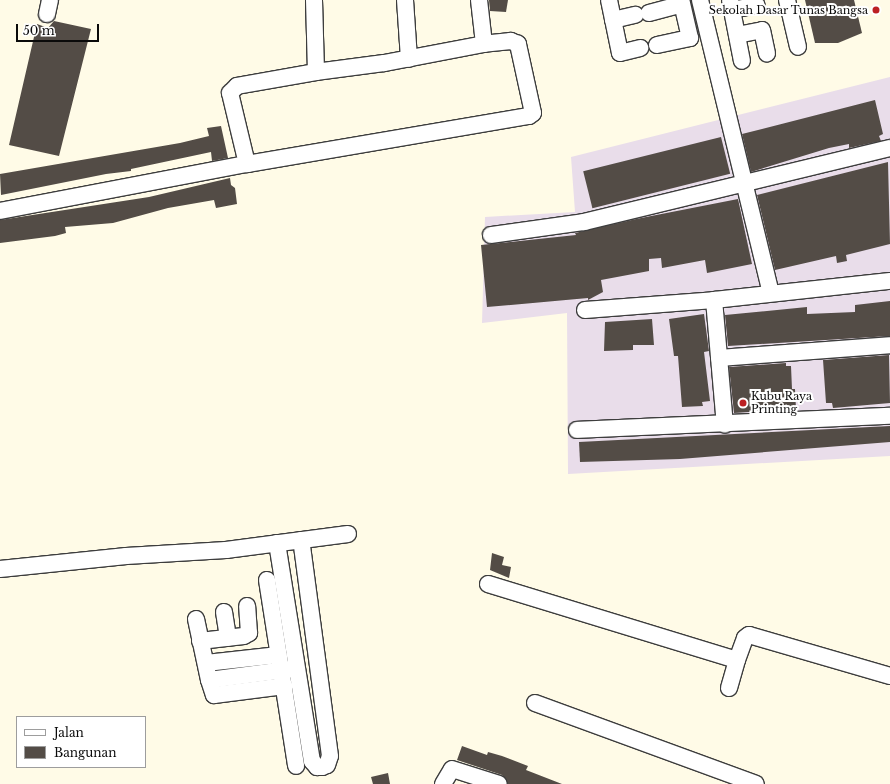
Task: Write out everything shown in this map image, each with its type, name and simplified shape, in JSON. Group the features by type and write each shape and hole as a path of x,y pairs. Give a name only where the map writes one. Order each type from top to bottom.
{"street":[{"path":"314,0 316,72"},
{"path":"405,0 409,59"},
{"path":"479,0 484,44"},
{"path":"609,0 620,52 640,48"},
{"path":"700,0 771,292"},
{"path":"787,0 798,47"},
{"path":"613,20 642,14 681,2 690,38 657,45"},
{"path":"742,61 731,5 757,5"},
{"path":"737,35 762,30 767,53"},
{"path":"0,211 247,164 532,115 518,44 511,41 484,44 409,59 316,72 232,89 230,93 247,164"},
{"path":"491,235 584,222 890,148"},
{"path":"585,310 714,300 771,292 890,281"},
{"path":"714,300 725,425"},
{"path":"719,358 890,345"},
{"path":"577,430 725,425 890,416"},
{"path":"0,569 126,556 226,550 348,534"},
{"path":"267,580 286,665 312,761 317,767 322,767 330,761 330,756 301,540"},
{"path":"277,543 286,665 284,686 296,766"},
{"path":"488,584 737,660"},
{"path":"200,641 228,638 249,633 247,606"},
{"path":"224,612 228,638"},
{"path":"196,619 209,680 214,695 284,686"},
{"path":"729,688 745,638 750,635 890,676"},
{"path":"206,663 318,666"},
{"path":"209,680 286,665"},
{"path":"535,703 756,784"},
{"path":"444,784 448,771 452,769 499,784"}],"shaded area":[{"path":"890,77 890,456 568,474 567,313 482,323 485,217 575,212 571,157"}],"building":[{"path":"489,0 508,0 506,12 490,11"},
{"path":"805,0 854,0 862,33 838,43 815,43"},
{"path":"54,21 91,29 59,156 9,145 37,24 48,28"},
{"path":"875,100 883,134 879,136 881,141 849,148 849,144 829,148 751,172 742,134"},
{"path":"221,126 228,158 212,161 211,152 131,169 131,171 106,174 1,195 0,174 180,143 209,136 207,128"},
{"path":"721,137 730,174 592,208 583,171"},
{"path":"888,162 890,244 846,255 847,261 837,263 836,256 775,270 757,195"},
{"path":"230,178 231,185 235,188 237,204 216,208 214,200 168,208 113,223 65,227 66,233 55,236 0,243 0,220 149,197"},
{"path":"738,199 752,264 707,273 705,260 662,268 661,258 649,259 649,271 601,280 603,292 588,300 588,298 487,307 481,245 576,235 575,233 636,219"},
{"path":"890,301 890,336 728,346 725,315 807,307 807,314 855,312 855,305"},
{"path":"704,314 709,351 704,352 710,401 702,402 703,406 682,407 678,356 674,356 669,319"},
{"path":"652,319 654,345 633,345 633,350 604,351 605,322"},
{"path":"889,355 890,403 833,408 832,403 826,403 823,360"},
{"path":"786,363 786,366 791,366 792,389 795,389 796,409 734,413 729,367"},
{"path":"890,426 890,442 680,459 580,462 579,442"},
{"path":"492,553 504,557 502,565 511,567 509,578 490,570"},
{"path":"462,746 487,755 488,752 502,756 528,766 526,770 562,784 508,784 502,775 457,760"},
{"path":"388,773 390,784 373,784 371,777"}],"place":[{"name":"Sekolah Dasar Tunas Bangsa","path":"876,10"},
{"name":"Kubu Raya Printing","path":"743,403"}]}
